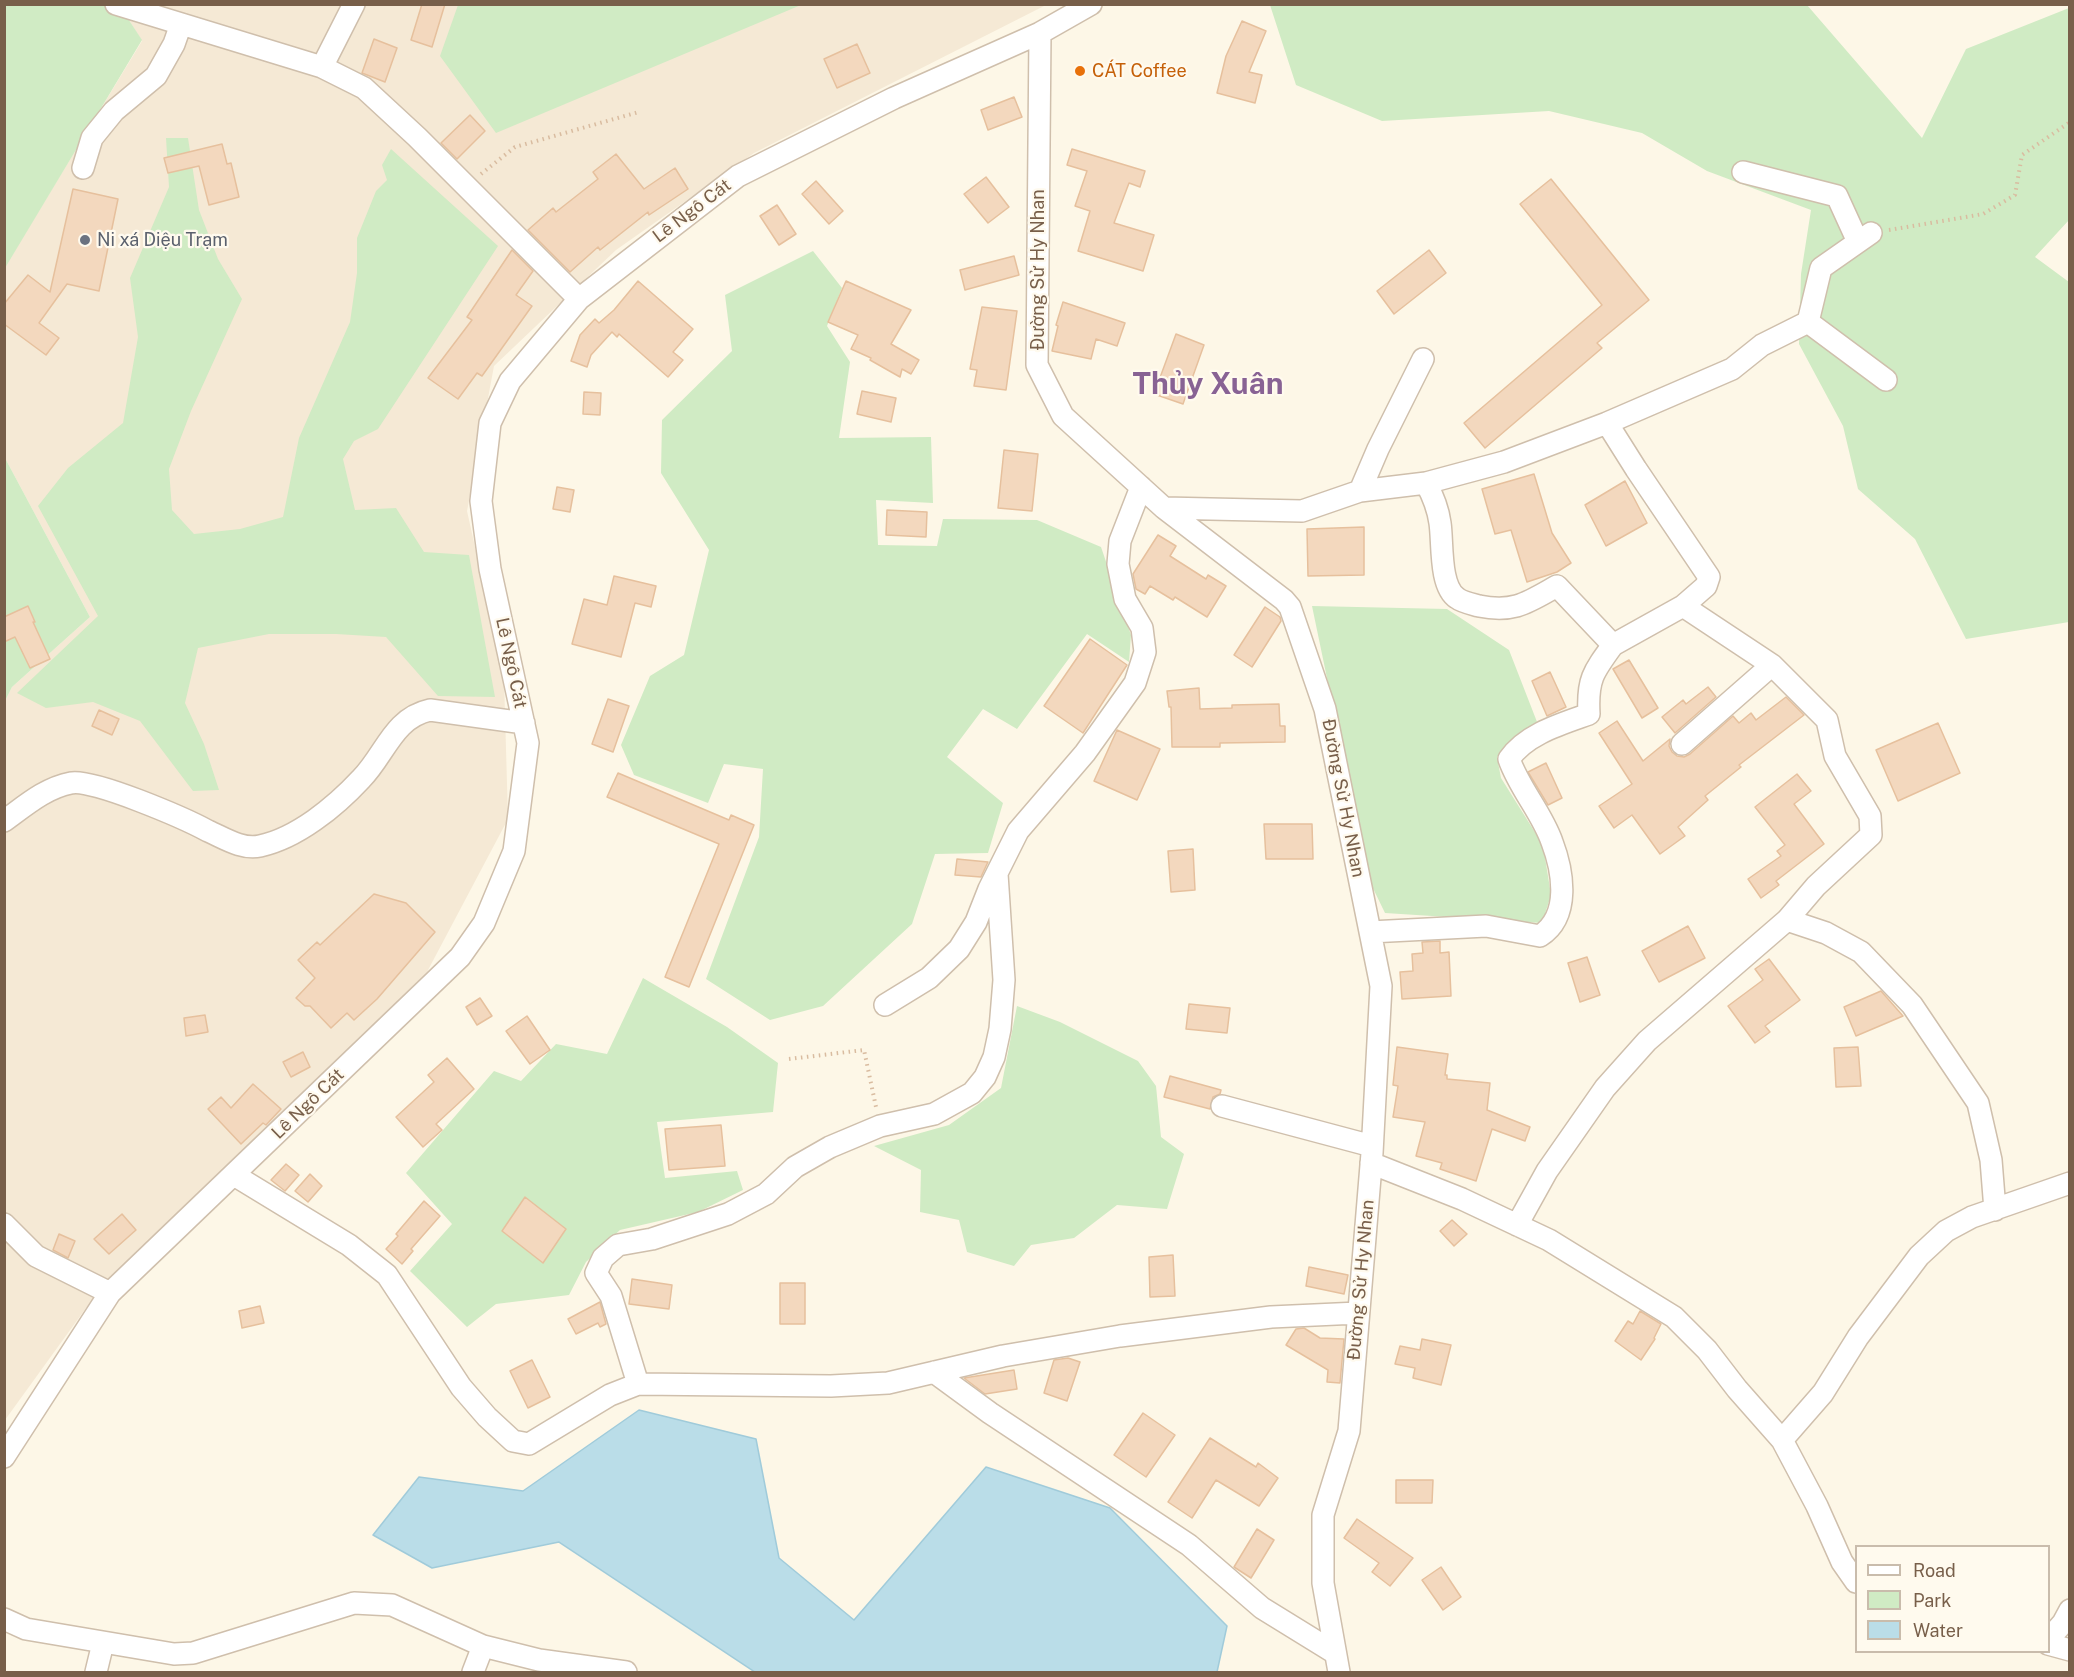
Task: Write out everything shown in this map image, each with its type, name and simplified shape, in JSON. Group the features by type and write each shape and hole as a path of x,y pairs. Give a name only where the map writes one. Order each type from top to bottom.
{"street":[{"path":"116,4 322,67 364,88 579,299"},
{"path":"322,67 354,4"},
{"name":"Lê Ngô Cát","path":"4,1457 110,1293 460,957 484,923 513,851 528,743 490,569 481,501 490,423 510,381 579,299 738,176 894,99 1040,33 1091,4"},
{"path":"84,168 92,138 114,111 156,76 174,44 181,24"},
{"name":"Đường Sử Hy Nhan","path":"1040,33 1037,365 1063,416 1164,508 1290,607 1325,709 1381,986 1371,1154 1349,1431 1323,1515 1323,1583 1337,1663"},
{"path":"1164,508 1302,511 1360,491 1426,483 1504,462 1607,423 1732,369 1762,345 1808,322 1821,268 1864,238 1837,196 1743,172"},
{"path":"1808,322 1886,380"},
{"path":"1360,491 1378,449 1423,359"},
{"path":"1370,932 1486,926 1540,936 1549,930 1558,916 1562,882 1552,841 1509,759 1515,750 1554,727 1589,714 1588,693 1594,670 1613,645 1683,606 1706,586 1709,577 1607,423"},
{"path":"1426,483 1435,501 1440,522 1444,574 1456,598 1496,609 1513,609 1557,586 1613,645"},
{"path":"885,1005 929,978 959,949 976,922 1018,831 1085,753 1135,683 1145,652 1142,628 1125,599 1118,564 1120,541 1141,487"},
{"path":"1517,1225 1547,1171 1612,1080 1647,1041 1787,921 1815,886 1871,835 1870,816 1835,756 1827,720 1772,665 1683,606"},
{"path":"1682,744 1772,665"},
{"path":"4,822 43,793 73,782 106,789 190,821 245,847 259,847 304,829 362,778 404,722 417,713 430,710 524,723"},
{"path":"638,1384 611,1296 596,1273 603,1258 618,1245 652,1239 728,1214 766,1194 795,1167 830,1147 880,1126 934,1114 972,1093 985,1077 994,1057 1000,1029 1004,980 997,874"},
{"path":"1787,921 1826,933 1861,952 1912,1005 1978,1103 1991,1161 1995,1210"},
{"path":"1222,1106 1371,1154 1549,1240 1674,1317 1707,1350 1737,1389 1782,1440 1817,1506 1842,1562 1855,1579"},
{"path":"234,1175 349,1245 387,1275 461,1387 487,1417 513,1441 529,1444 610,1395 638,1384 831,1386 888,1383 1003,1356 1120,1336 1271,1317 1358,1313"},
{"path":"1782,1440 1823,1393 1858,1337 1919,1256 1946,1230 1972,1217 2070,1183"},
{"path":"4,1224 36,1256 110,1293"},
{"path":"934,1372 990,1413 1189,1545 1262,1608 1337,1663"},
{"path":"4,1619 26,1629 174,1654 193,1653 354,1603 372,1602 392,1605 483,1646 539,1660 626,1672"},
{"path":"2050,1639 2070,1610"},
{"path":"96,1672 103,1643"},
{"path":"2050,1644 2070,1650"},
{"path":"473,1672 483,1646"}],"path":[{"path":"466,186 515,147 639,112"},
{"path":"1864,238 1983,214 2015,195 2022,155 2070,122"},
{"path":"789,1059 864,1050 880,1126"}],"shaded area":[{"path":"119,5 1046,5 754,153 616,250 494,366 467,511 504,678 508,819 427,972 86,1308 5,1420 5,701 12,687 90,617 5,458 4,268 142,41"}],"green space":[{"path":"458,4 801,5 496,133 440,56"},
{"path":"5,5 119,5 142,40 5,268"},
{"path":"1270,5 1807,5 1922,138 1966,49 2069,8 2069,220 2035,257 2069,282 2069,622 1966,639 1915,539 1858,489 1843,426 1799,344 1801,274 1811,210 1707,171 1642,133 1549,111 1382,121 1296,85"},
{"path":"166,138 188,138 199,210 218,259 242,299 191,411 169,469 172,510 194,534 240,529 283,517 299,438 350,322 357,273 357,238 376,191 387,180 382,165 391,149 498,246 378,429 354,441 343,459 355,510 396,508 424,552 469,555 495,697 438,696 386,637 269,634 198,648 185,703 204,744 219,790 193,791 140,721 93,702 46,708 17,693 98,616 38,506 68,468 123,423 138,337 130,278 169,187"},
{"path":"813,251 842,288 827,326 850,362 839,438 931,437 933,503 876,500 878,545 937,546 943,519 1037,520 1101,547 1131,635 1129,662 1087,634 1017,729 983,709 947,757 1003,803 988,853 935,854 912,924 823,1006 770,1020 706,979 759,837 763,769 724,764 708,803 634,775 621,745 650,676 684,655 709,550 661,473 662,420 732,351 725,295"},
{"path":"5,458 90,617 12,687 5,701"},
{"path":"1312,606 1447,609 1509,650 1539,727 1497,757 1501,778 1543,845 1551,895 1542,923 1385,913 1369,880"},
{"path":"643,978 727,1027 778,1063 773,1112 657,1122 665,1178 737,1171 743,1190 698,1212 620,1230 586,1262 569,1295 496,1304 467,1327 410,1271 452,1224 406,1173 494,1071 521,1081 556,1044 607,1054"},
{"path":"1017,1006 1060,1022 1138,1061 1156,1086 1161,1137 1184,1154 1167,1209 1117,1205 1074,1238 1031,1245 1014,1266 967,1252 959,1220 920,1212 921,1170 874,1146 949,1125 1001,1088"}],"water":[{"path":"639,1410 756,1439 779,1558 854,1620 986,1467 1110,1508 1227,1626 1217,1672 755,1672 559,1542 432,1568 373,1535 419,1477 523,1491"}],"building":[{"path":"422,4 445,4 432,47 411,40"},
{"path":"1242,21 1266,31 1249,72 1262,75 1255,103 1217,93 1226,56"},
{"path":"374,39 397,48 385,82 362,73"},
{"path":"857,44 870,73 837,88 824,59"},
{"path":"1014,97 1022,117 988,130 981,110"},
{"path":"470,115 485,131 457,159 441,143"},
{"path":"222,144 227,164 231,163 239,197 209,205 199,166 168,173 164,158"},
{"path":"1072,149 1145,171 1140,187 1129,183 1114,223 1154,235 1143,271 1078,251 1090,211 1075,206 1087,171 1067,165"},
{"path":"616,154 644,189 675,168 688,189 649,215 648,212 600,250 598,247 570,272 528,230 553,208 556,212 598,179 593,172"},
{"path":"986,177 1009,207 988,223 964,194"},
{"path":"1551,179 1649,300 1597,343 1602,348 1485,448 1464,423 1602,305 1520,204"},
{"path":"816,181 843,211 829,224 802,194"},
{"name":"Ni xá Diệu Trạm","path":"73,189 118,199 99,291 67,284 39,323 59,338 46,355 4,324 4,304 28,275 50,292"},
{"path":"777,205 796,234 779,245 760,216"},
{"path":"512,250 533,271 516,295 532,306 482,376 477,373 458,399 428,378 472,320 467,317"},
{"path":"1429,250 1446,273 1394,314 1377,291"},
{"path":"1014,256 1019,275 965,290 960,270"},
{"path":"638,281 693,329 673,352 683,360 668,377 619,334 617,337 612,332 591,355 587,367 571,361 580,335 595,319 599,323 614,310"},
{"path":"846,281 911,310 891,344 919,360 911,374 902,369 900,377 870,360 871,358 851,349 858,335 828,322"},
{"path":"1063,302 1125,323 1117,346 1096,339 1091,359 1052,351"},
{"path":"982,307 1017,311 1006,390 974,386 977,370 970,369"},
{"path":"1176,334 1204,345 1183,404 1154,394"},
{"path":"862,391 896,398 891,422 857,414"},
{"path":"584,392 601,393 600,415 583,414"},
{"path":"1004,450 1038,454 1032,511 998,508"},
{"path":"1534,474 1552,533 1571,563 1557,572 1527,582 1511,530 1495,534 1482,489"},
{"path":"1625,481 1647,523 1606,546 1585,505"},
{"path":"557,487 574,490 570,512 553,509"},
{"path":"887,510 927,512 926,537 886,535"},
{"path":"1364,527 1364,575 1308,576 1307,529"},
{"path":"1158,535 1176,546 1170,556 1206,579 1208,575 1226,586 1207,617 1175,597 1173,600 1150,586 1145,594 1136,589 1133,574"},
{"path":"614,576 656,586 651,607 635,603 621,657 572,644 584,599 607,605"},
{"path":"28,606 50,659 30,668 15,637 4,642 4,617"},
{"path":"1265,607 1280,617 1281,621 1252,667 1234,655"},
{"path":"1090,639 1127,665 1083,733 1044,706"},
{"path":"1629,660 1658,708 1642,718 1613,669"},
{"path":"1550,672 1566,707 1547,716 1532,681"},
{"path":"1708,687 1716,697 1675,733 1662,717 1683,700 1686,704"},
{"path":"1199,688 1200,709 1232,708 1232,705 1279,704 1280,726 1285,726 1285,742 1220,743 1220,747 1172,747 1171,707 1169,707 1167,691"},
{"path":"1786,697 1804,715 1739,765 1741,767 1705,796 1708,800 1678,827 1685,836 1660,854 1632,815 1614,828 1599,806 1632,784 1599,733 1617,721 1643,761 1670,739 1669,746 1672,752 1684,757 1733,716 1739,723 1751,713 1756,720"},
{"path":"608,699 629,706 613,752 592,744"},
{"path":"99,710 119,719 112,735 92,726"},
{"path":"1938,723 1960,773 1898,801 1876,750"},
{"path":"1117,730 1160,749 1137,800 1094,781"},
{"path":"1546,763 1562,798 1548,805 1528,772"},
{"path":"618,773 729,820 731,815 754,825 689,987 665,977 719,844 607,797"},
{"path":"1797,774 1811,791 1794,804 1824,844 1776,881 1779,885 1761,898 1748,879 1781,856 1777,851 1785,845 1755,807"},
{"path":"1264,824 1312,824 1313,859 1266,859"},
{"path":"1193,849 1195,890 1171,892 1168,851"},
{"path":"957,859 988,862 981,877 955,875"},
{"path":"374,894 406,903 435,932 377,999 354,1020 347,1013 331,1028 310,1006 305,1006 296,998 315,978 298,960 317,942 320,945"},
{"path":"1688,926 1705,958 1659,982 1642,951"},
{"path":"1440,941 1440,953 1449,952 1451,996 1402,999 1400,972 1413,971 1412,954 1423,953 1422,942"},
{"path":"1587,957 1600,995 1580,1002 1568,963"},
{"path":"1769,959 1800,1000 1765,1026 1770,1032 1755,1043 1728,1006 1763,980 1755,969"},
{"path":"1881,991 1903,1016 1856,1036 1844,1007"},
{"path":"480,998 492,1016 477,1025 466,1007"},
{"path":"1189,1004 1230,1008 1227,1033 1186,1029"},
{"path":"205,1015 208,1032 186,1036 184,1018"},
{"path":"527,1016 550,1050 530,1064 506,1031"},
{"path":"1397,1047 1448,1054 1445,1075 1447,1079 1490,1083 1487,1110 1530,1127 1525,1141 1492,1129 1476,1181 1440,1169 1442,1163 1416,1156 1425,1122 1393,1117 1398,1086 1393,1085"},
{"path":"1858,1047 1861,1086 1836,1087 1834,1048"},
{"path":"303,1052 310,1067 291,1077 283,1062"},
{"path":"447,1058 474,1089 436,1124 442,1130 423,1147 396,1117 434,1082 428,1075"},
{"path":"1170,1076 1221,1090 1220,1094 1213,1097 1210,1109 1164,1097"},
{"path":"253,1084 281,1109 266,1125 263,1123 241,1144 208,1109 221,1097 231,1108"},
{"path":"721,1125 725,1166 669,1170 665,1129"},
{"path":"286,1164 299,1175 285,1191 271,1180"},
{"path":"310,1174 322,1186 308,1202 295,1191"},
{"path":"525,1197 566,1229 543,1263 502,1231"},
{"path":"424,1201 440,1216 411,1249 413,1251 402,1264 386,1249"},
{"path":"122,1214 136,1230 109,1254 94,1239"},
{"path":"1452,1220 1467,1234 1454,1246 1440,1231"},
{"path":"59,1234 75,1241 68,1258 53,1250"},
{"path":"1173,1255 1175,1296 1150,1297 1149,1257"},
{"path":"1309,1267 1348,1275 1344,1294 1306,1286"},
{"path":"632,1279 672,1285 669,1309 629,1304"},
{"path":"780,1283 805,1283 805,1324 780,1324"},
{"path":"600,1302 606,1324 600,1327 598,1323 576,1334 568,1319"},
{"path":"260,1306 264,1323 242,1328 239,1311"},
{"path":"1640,1311 1661,1324 1655,1339 1641,1360 1615,1341 1628,1321 1633,1324"},
{"path":"1304,1328 1320,1338 1344,1339 1340,1383 1327,1382 1328,1370 1286,1345 1296,1329"},
{"path":"1422,1339 1451,1345 1441,1385 1413,1378 1415,1368 1395,1364 1400,1346 1420,1350"},
{"path":"1068,1358 1080,1362 1067,1401 1044,1393 1054,1360"},
{"path":"532,1360 550,1397 528,1408 510,1371"},
{"path":"1014,1370 1017,1389 985,1394 964,1378"},
{"path":"1143,1413 1175,1435 1146,1477 1114,1455"},
{"path":"1210,1438 1256,1467 1258,1463 1278,1478 1259,1506 1216,1480 1192,1518 1168,1502"},
{"path":"1396,1480 1433,1480 1432,1503 1396,1503"},
{"path":"1357,1519 1413,1558 1390,1586 1372,1572 1379,1563 1344,1538"},
{"path":"1257,1529 1274,1540 1251,1578 1234,1567"},
{"path":"1441,1567 1461,1597 1443,1610 1422,1580"}],"place":[{"name":"CÁT Coffee","path":"1080,71"},
{"name":"Ni xá Diệu Trạm","path":"85,240"}],"district":[{"name":"Thủy Xuân","path":"1208,385"}]}
